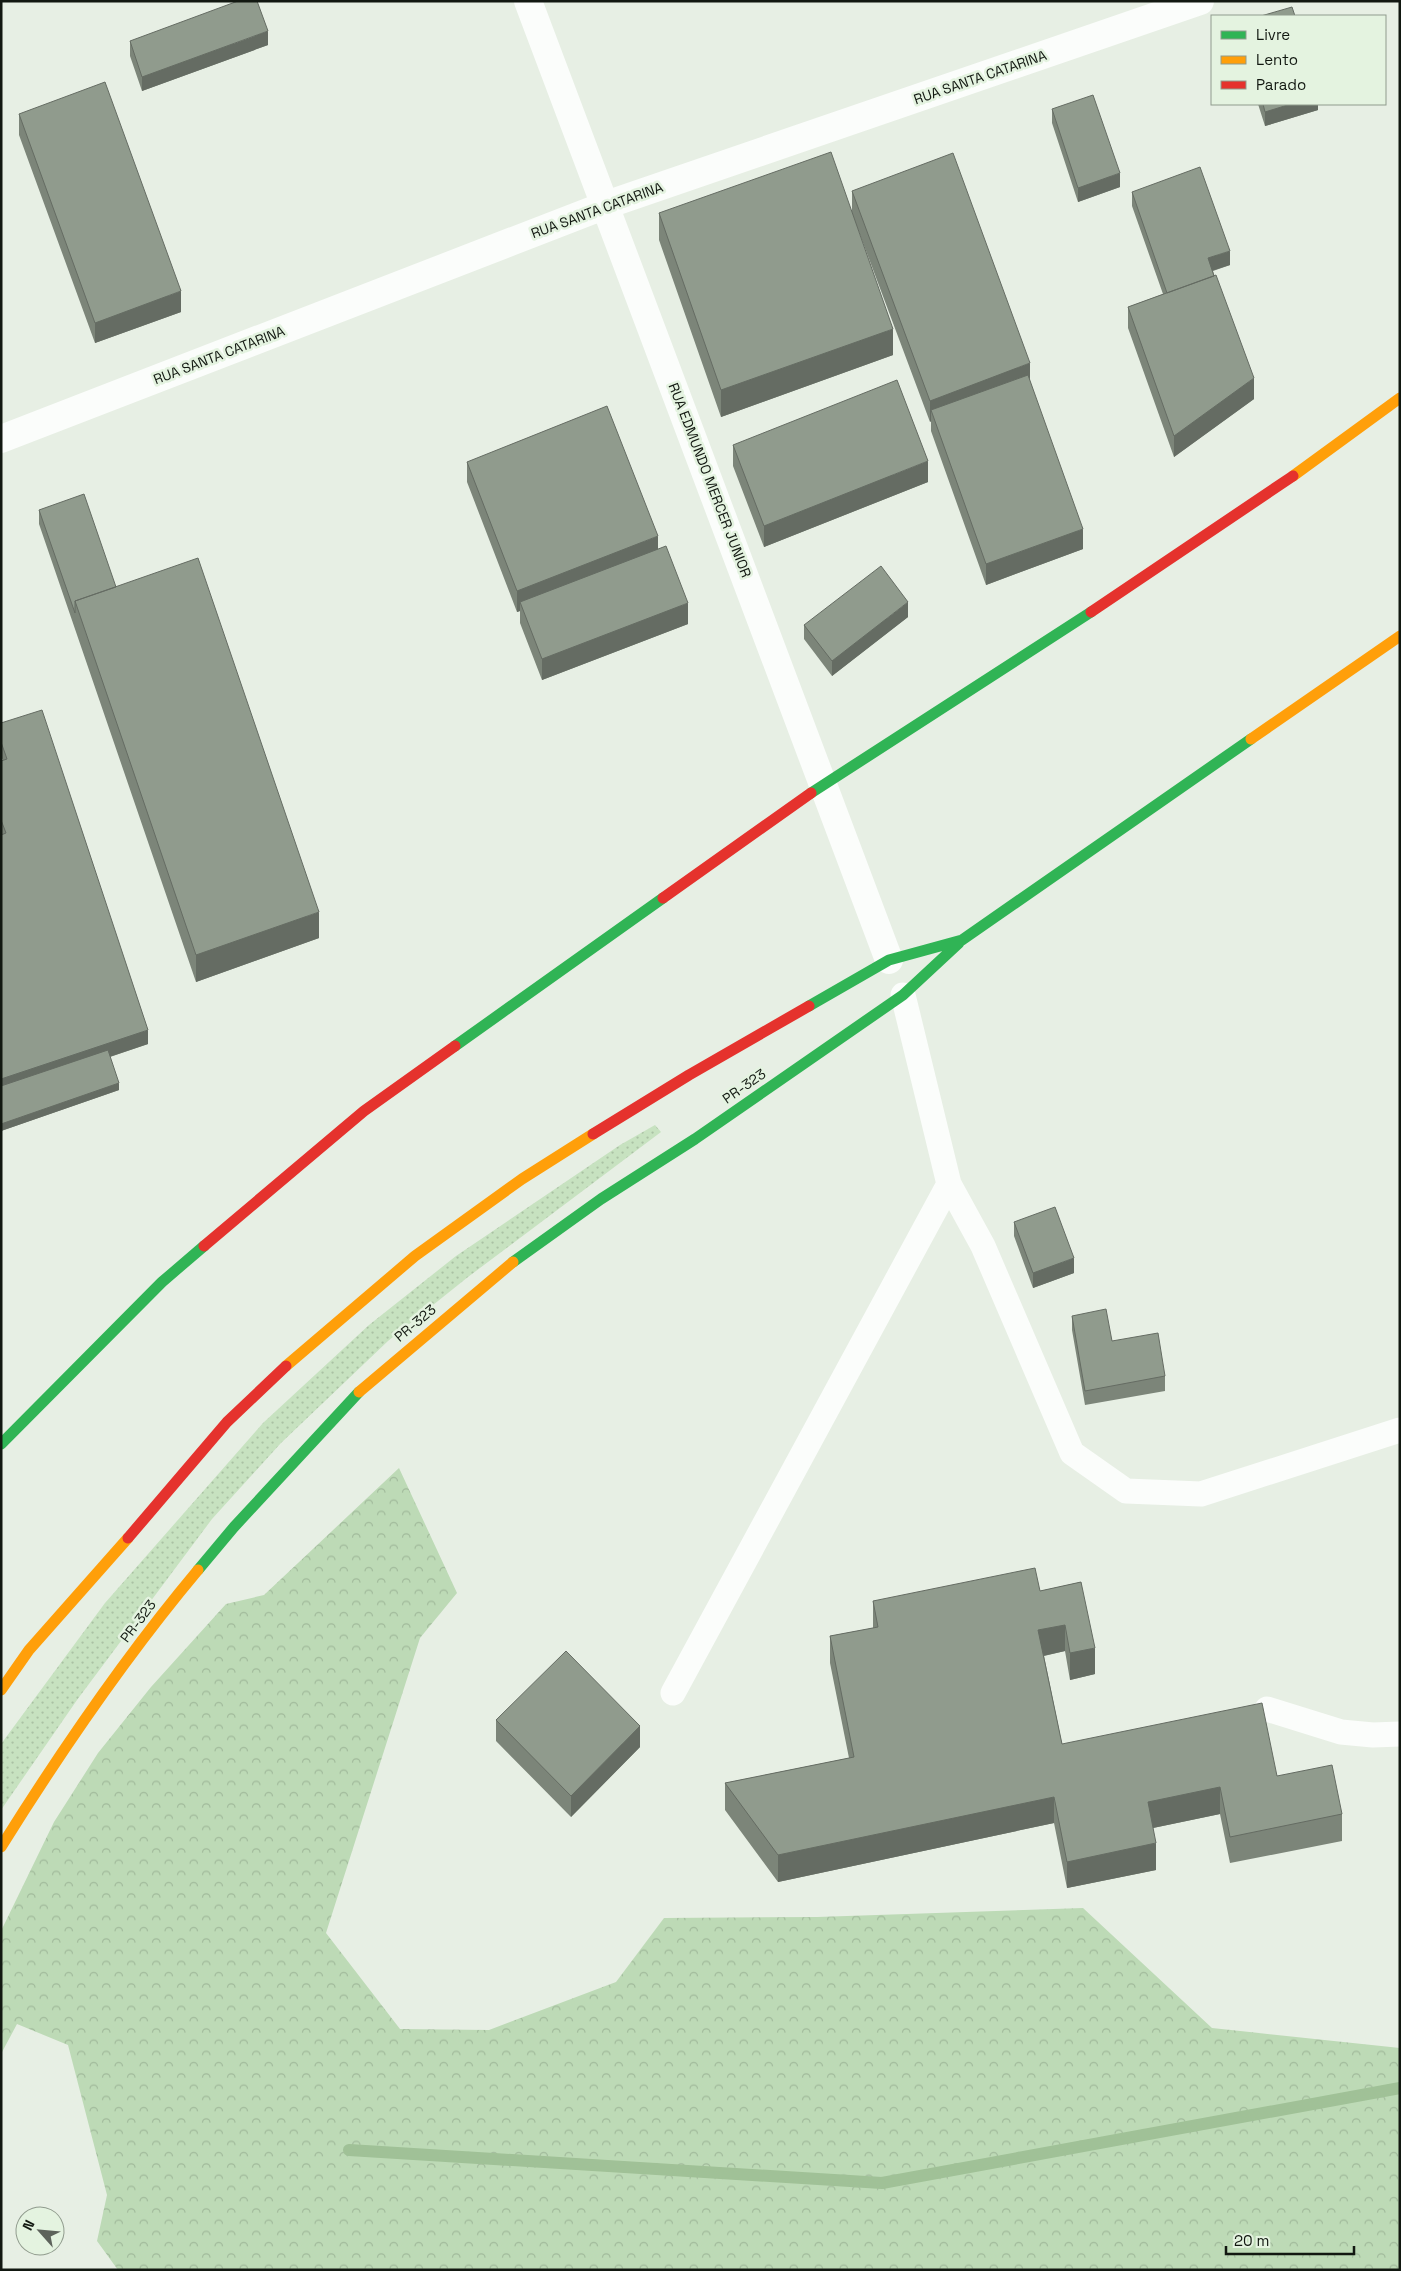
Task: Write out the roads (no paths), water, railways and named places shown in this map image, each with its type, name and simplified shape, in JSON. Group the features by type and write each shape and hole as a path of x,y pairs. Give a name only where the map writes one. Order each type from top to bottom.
{"main road":[{"path":"1,1444 162,1282 364,1111 824,783 1050,639 1266,495 1400,398"},
{"path":"1,1690 29,1650 125,1542 168,1489 227,1422 265,1384 415,1256 522,1179 689,1075 889,960 962,940 1400,636"},
{"name":"PR-323","path":"1,1846 49,1770 104,1690 180,1591 240,1520 366,1384 521,1255 601,1199 695,1139 903,995 962,940"}],"street":[{"name":"RUA EDMUNDO MERCER JUNIOR","path":"528,1 824,783 889,960"},
{"name":"RUA SANTA CATARINA","path":"1,439 606,206 1200,1"}],"lane":[{"path":"903,995 949,1184 991,1263 1072,1453 1126,1491 1200,1494 1400,1430"},
{"path":"673,1693 949,1184"},
{"path":"1267,1709 1341,1732 1373,1735 1400,1734"}],"waterway":[{"path":"349,2150 882,2183 1400,2088"}]}
